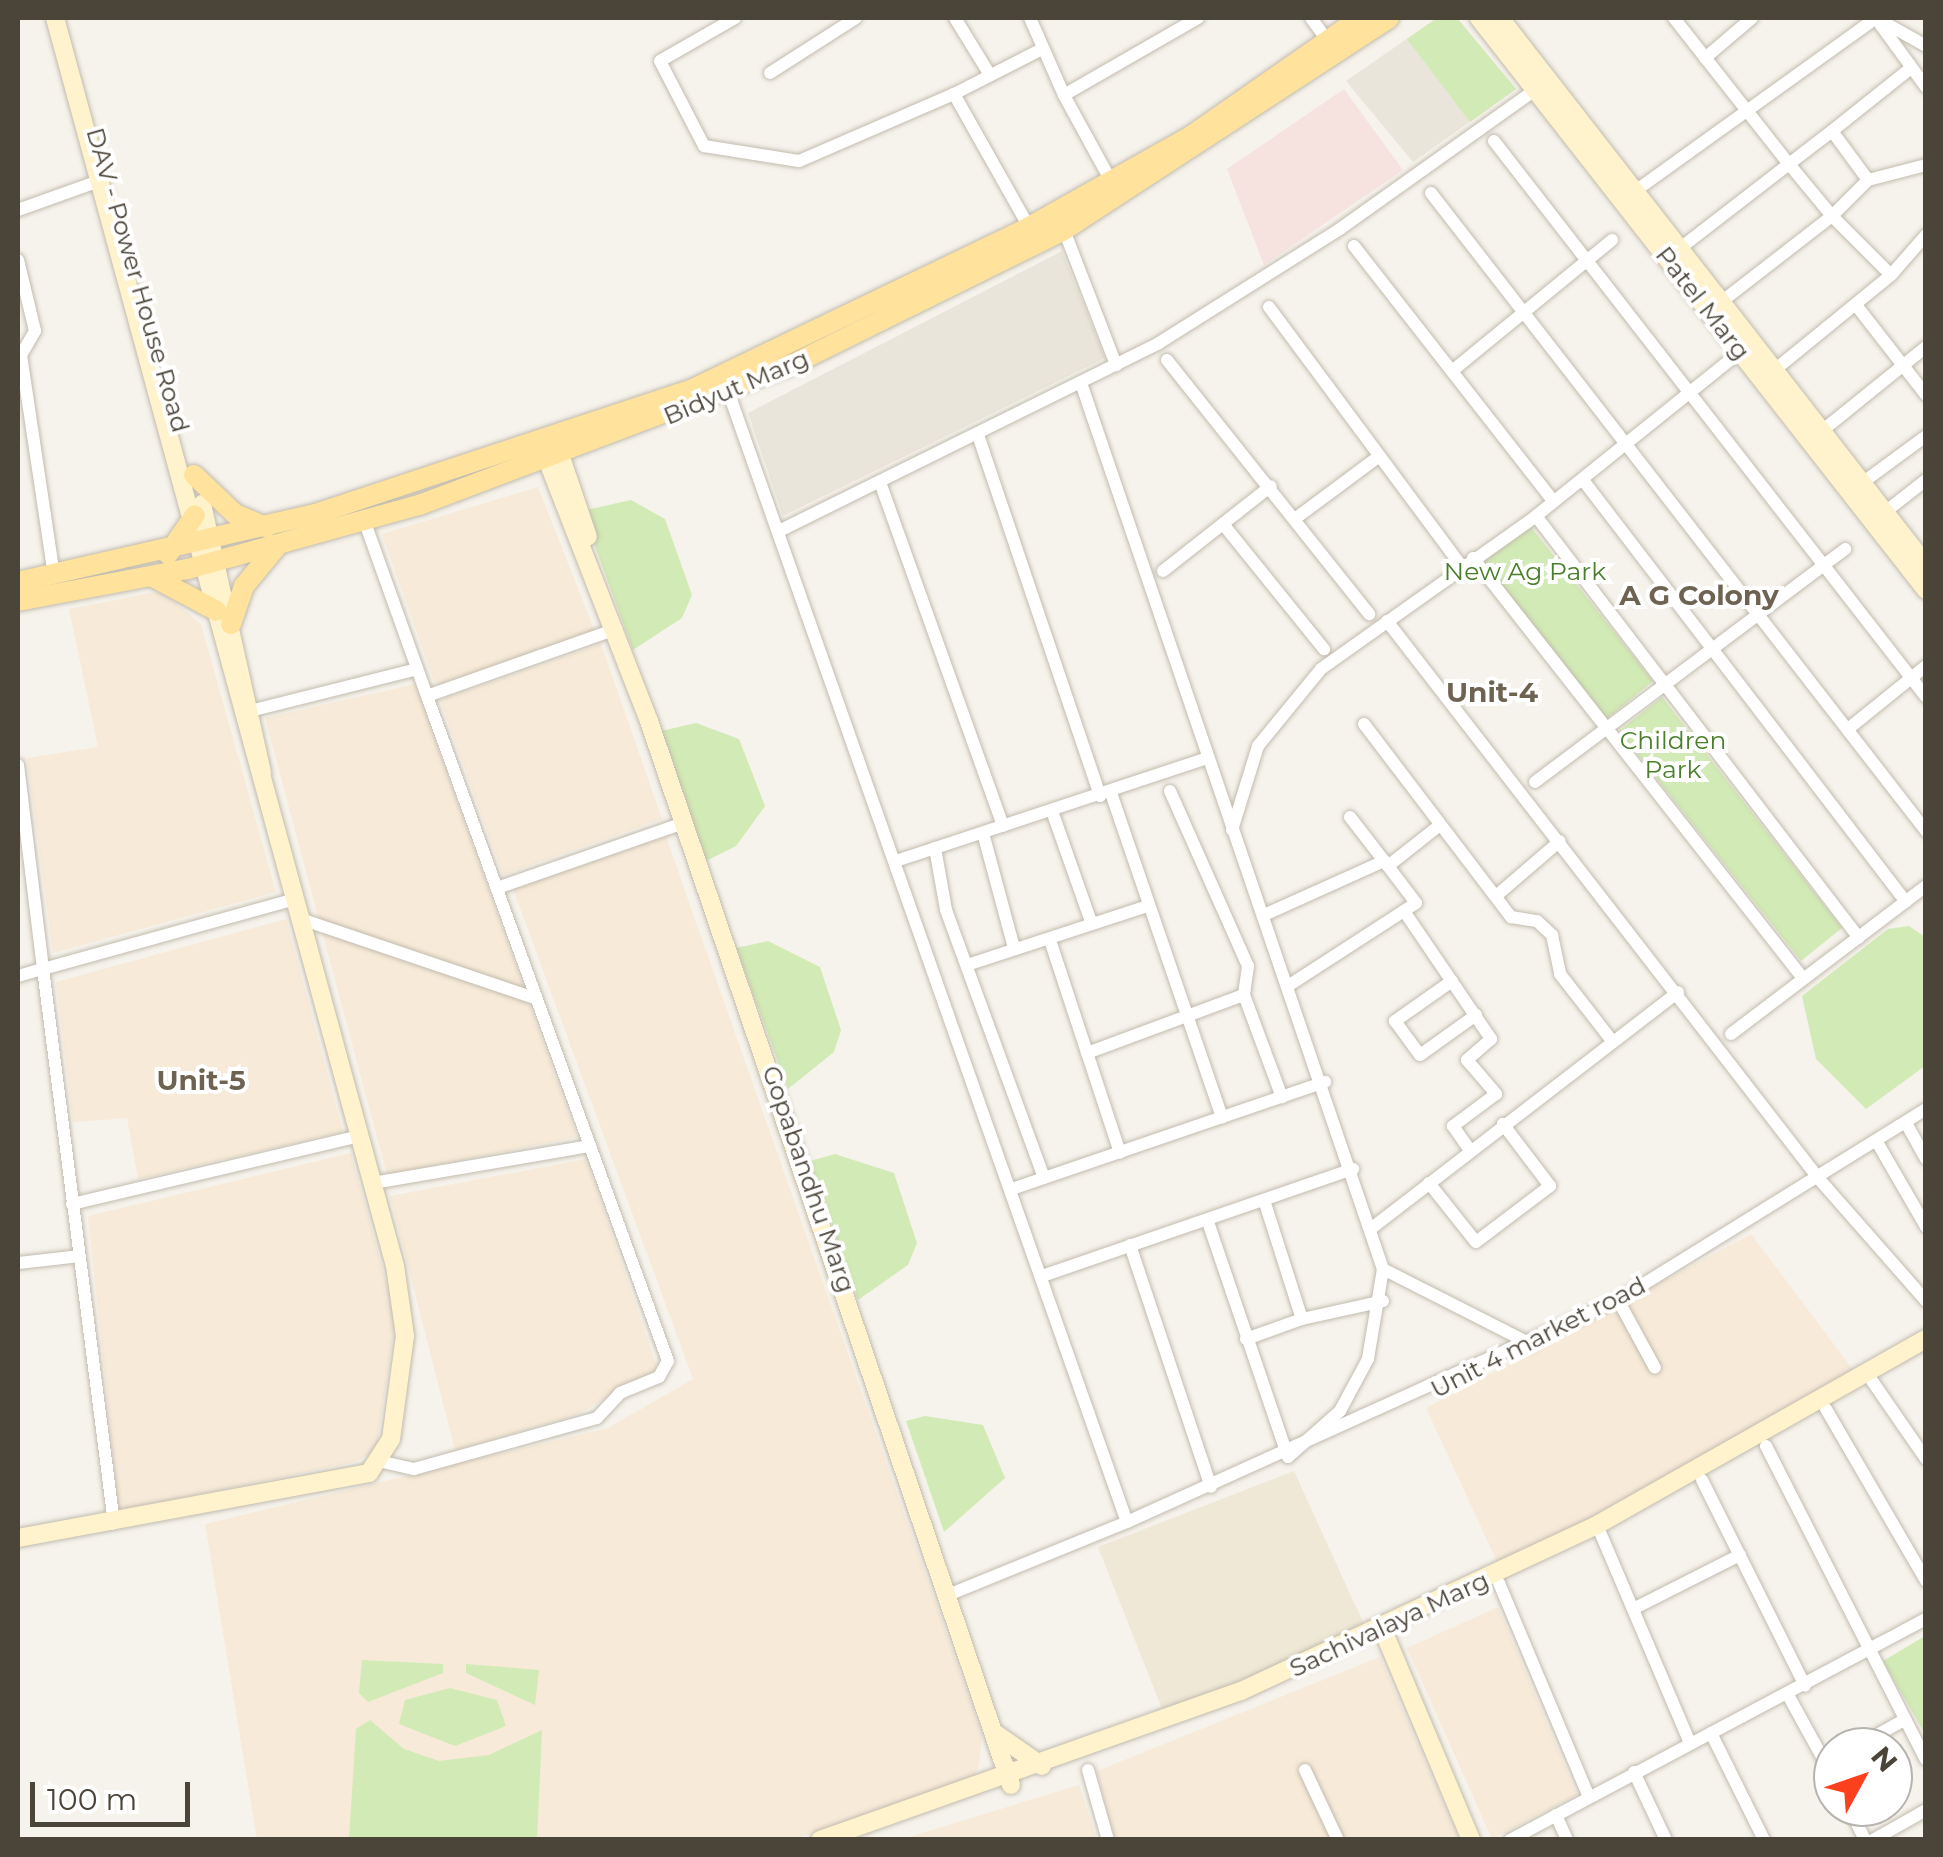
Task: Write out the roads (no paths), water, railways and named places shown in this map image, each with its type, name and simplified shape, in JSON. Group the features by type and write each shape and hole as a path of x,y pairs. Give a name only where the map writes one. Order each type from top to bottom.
{"main road":[{"name":"Bidyut Marg","path":"273,536 364,520 728,391 849,328 1110,181 1360,18"},
{"name":"Bidyut Marg","path":"18,601 150,576 210,552 551,451 849,328 1064,230 1389,18"},
{"path":"150,576 224,618 273,536 235,514 194,475"},
{"path":"168,554 194,515"},
{"name":"Bidyut Marg","path":"18,582 168,554 210,552"}],"street":[{"name":"DAV - Power House Road","path":"55,18 194,515 210,552"},
{"name":"DAV - Power House Road","path":"64,18 194,475 210,552"},
{"path":"735,18 660,61 704,146 799,161 954,94 1040,50"},
{"path":"770,73 856,18"},
{"path":"954,18 990,75"},
{"path":"1030,18 1040,50 1110,181"},
{"path":"1064,95 1198,18"},
{"path":"1311,18 1328,41"},
{"name":"Patel Marg","path":"1479,18 1717,305 1776,368 1925,562"},
{"name":"Patel Marg","path":"1500,18 1683,246 1741,352 1926,590"},
{"path":"1674,18 1742,111 1832,216 1891,276"},
{"path":"1705,58 1752,18"},
{"path":"1638,190 1742,111 1876,18"},
{"path":"1876,18 1926,46"},
{"path":"1876,18 1926,87"},
{"path":"1683,246 1911,68"},
{"path":"779,531 979,438 1253,287 1536,89"},
{"path":"954,94 1029,227"},
{"path":"1832,131 1868,180"},
{"path":"1494,141 1686,394 1926,696"},
{"path":"1717,305 1832,216 1868,180 1926,164"},
{"path":"18,210 100,181"},
{"path":"1430,192 1528,312 1626,445 1926,831"},
{"path":"1064,230 1116,365"},
{"path":"1776,368 1891,276 1926,235"},
{"path":"1452,371 1612,240"},
{"path":"1354,246 1553,501"},
{"path":"18,260 35,331 19,355 22,401 54,576"},
{"path":"1856,306 1926,394"},
{"path":"1269,308 1378,457 1606,727 1802,977"},
{"path":"1823,430 1926,347"},
{"path":"1232,830 1258,746 1287,704 1387,621 1583,480 1741,352"},
{"path":"1167,360 1369,614"},
{"path":"1081,383 1232,830 1291,984 1373,1227 1383,1268 1383,1301 1340,1411 1288,1457 1207,1219"},
{"path":"728,391 1046,1275 1128,1522"},
{"path":"1862,482 1926,436"},
{"path":"979,438 1190,1016 1222,1118"},
{"name":"Gopabandhu Marg","path":"551,451 953,1594 1010,1781"},
{"path":"1296,518 1378,457"},
{"path":"18,470 36,468"},
{"path":"1583,480 1906,902"},
{"path":"1885,512 1926,480"},
{"path":"881,485 1003,826"},
{"path":"1164,570 1271,486"},
{"path":"1536,516 1858,938"},
{"path":"18,1538 352,1482 383,1462 414,1469 597,1418 620,1393 659,1377 668,1361 364,520"},
{"path":"1223,524 1324,649"},
{"path":"1535,782 1709,647 1763,618 1846,549"},
{"path":"210,552 262,772 373,1183 405,1319 383,1462"},
{"path":"1387,621 1819,1179 1926,1302"},
{"path":"427,696 616,630"},
{"path":"1848,729 1926,666"},
{"path":"247,712 417,668"},
{"path":"1364,724 1510,917 1537,920 1552,935 1560,974 1613,1042"},
{"path":"896,861 1207,758"},
{"path":"18,765 114,1524"},
{"path":"1170,791 1248,966 1244,995 1282,1097"},
{"path":"1052,811 1091,922"},
{"path":"1291,984 1416,902 1350,817"},
{"path":"497,888 684,823"},
{"path":"1264,915 1386,863 1440,826"},
{"path":"983,833 1014,948"},
{"path":"1496,896 1560,841"},
{"path":"936,848 944,875 936,880 1044,1178"},
{"path":"1731,1034 1926,886"},
{"path":"18,976 295,899"},
{"path":"967,965 1148,906"},
{"path":"1404,911 1491,1039 1467,1060 1496,1094 1452,1126 1470,1150"},
{"path":"301,919 535,998"},
{"path":"1050,940 1120,1152"},
{"path":"1452,980 1395,1020 1420,1055 1476,1015"},
{"path":"1373,1227 1678,992"},
{"path":"1087,1053 1244,995"},
{"path":"1015,1188 1324,1082"},
{"name":"Unit 4 market road","path":"953,1594 1288,1457 1531,1344 1618,1300 1819,1179 1926,1109"},
{"path":"1906,1122 1926,1160"},
{"path":"1430,1183 1476,1242 1550,1186 1504,1124"},
{"path":"72,1204 359,1136"},
{"path":"1876,1142 1926,1227"},
{"path":"373,1183 590,1146"},
{"path":"1046,1275 1352,1169"},
{"path":"1264,1200 1302,1319"},
{"path":"1130,1246 1211,1487"},
{"path":"18,1263 78,1256"},
{"path":"1383,1268 1531,1344"},
{"path":"1911,1285 1926,1275"},
{"path":"1618,1300 1655,1368"},
{"path":"1246,1339 1302,1319 1383,1301"},
{"name":"Sachivalaya Marg","path":"853,1837 1241,1691 1600,1530 1766,1446 1826,1410 1926,1339"},
{"name":"Sachivalaya Marg","path":"820,1840 853,1837 1246,1699 1499,1584 1926,1350"},
{"path":"1871,1378 1926,1459"},
{"path":"1826,1410 1926,1580"},
{"path":"1766,1446 1868,1656 1926,1760"},
{"path":"1702,1480 1806,1686"},
{"path":"1600,1530 1689,1741"},
{"path":"1633,1608 1740,1555"},
{"path":"1499,1584 1588,1796"},
{"path":"1510,1840 1689,1741 1868,1656 1926,1619"},
{"path":"1385,1635 1471,1840"},
{"path":"1788,1696 1813,1737"},
{"path":"1892,1727 1904,1720"},
{"path":"980,1788 995,1733 1042,1766"},
{"path":"1711,1733 1764,1840"},
{"path":"1088,1770 1108,1840"},
{"path":"1305,1770 1338,1840"},
{"path":"1634,1772 1666,1840"},
{"path":"1873,1840 1926,1810"},
{"path":"1556,1815 1567,1840"}],"district":[{"name":"A G Colony","path":"1699,595"},
{"name":"Unit-4","path":"1492,692"},
{"name":"Unit-5","path":"201,1080"}],"park label":[{"name":"New Ag Park","path":"1525,571"},
{"name":"Children Park","path":"1673,756"}]}
